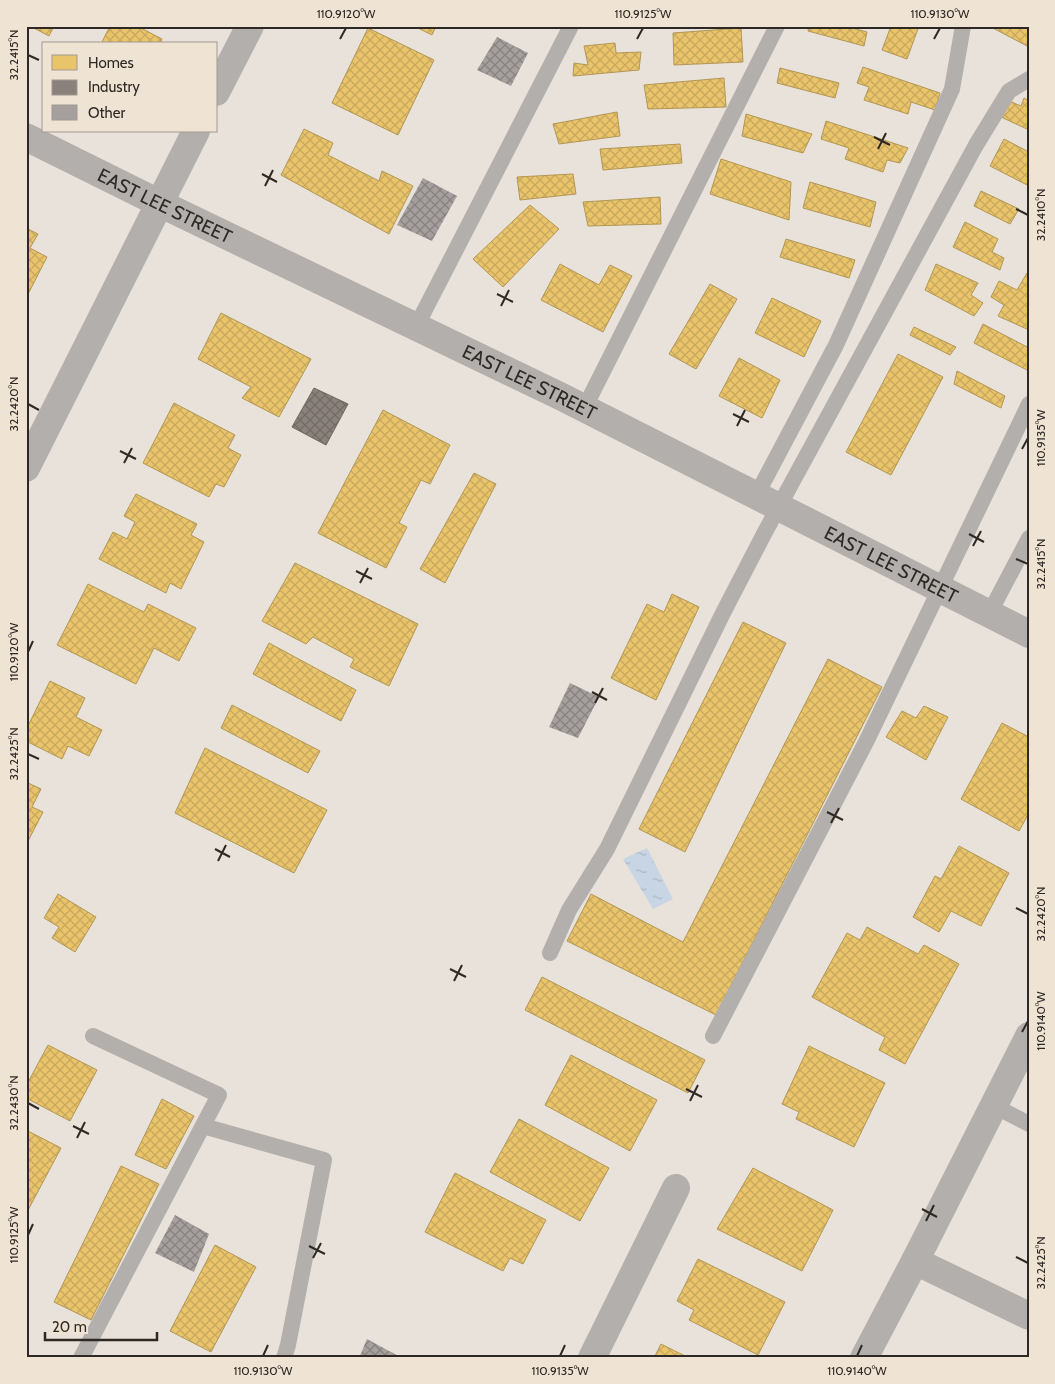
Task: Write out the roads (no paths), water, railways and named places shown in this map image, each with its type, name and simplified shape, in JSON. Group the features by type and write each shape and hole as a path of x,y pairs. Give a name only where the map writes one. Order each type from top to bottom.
{"street":[{"path":"218,88 250,26"},
{"path":"26,468 195,132"},
{"name":"EAST LEE STREET","path":"26,137 159,204 562,397 1029,634"},
{"path":"864,1358 1029,1036"},
{"path":"592,1358 676,1188"},
{"path":"914,1261 1029,1316"}],"lane":[{"path":"416,327 571,26"},
{"path":"584,409 777,26"},
{"path":"550,953 569,910 607,850 723,612 767,502 952,89 963,26"},
{"path":"767,502 976,145 1009,92 1029,79"},
{"path":"714,1036 867,740 1029,404"},
{"path":"989,614 1029,538"},
{"path":"81,1358 219,1095 94,1036"},
{"path":"994,1106 1029,1124"},
{"path":"203,1126 324,1160 284,1358"}],"water":[{"path":"647,848 673,899 653,909 623,859"}]}
